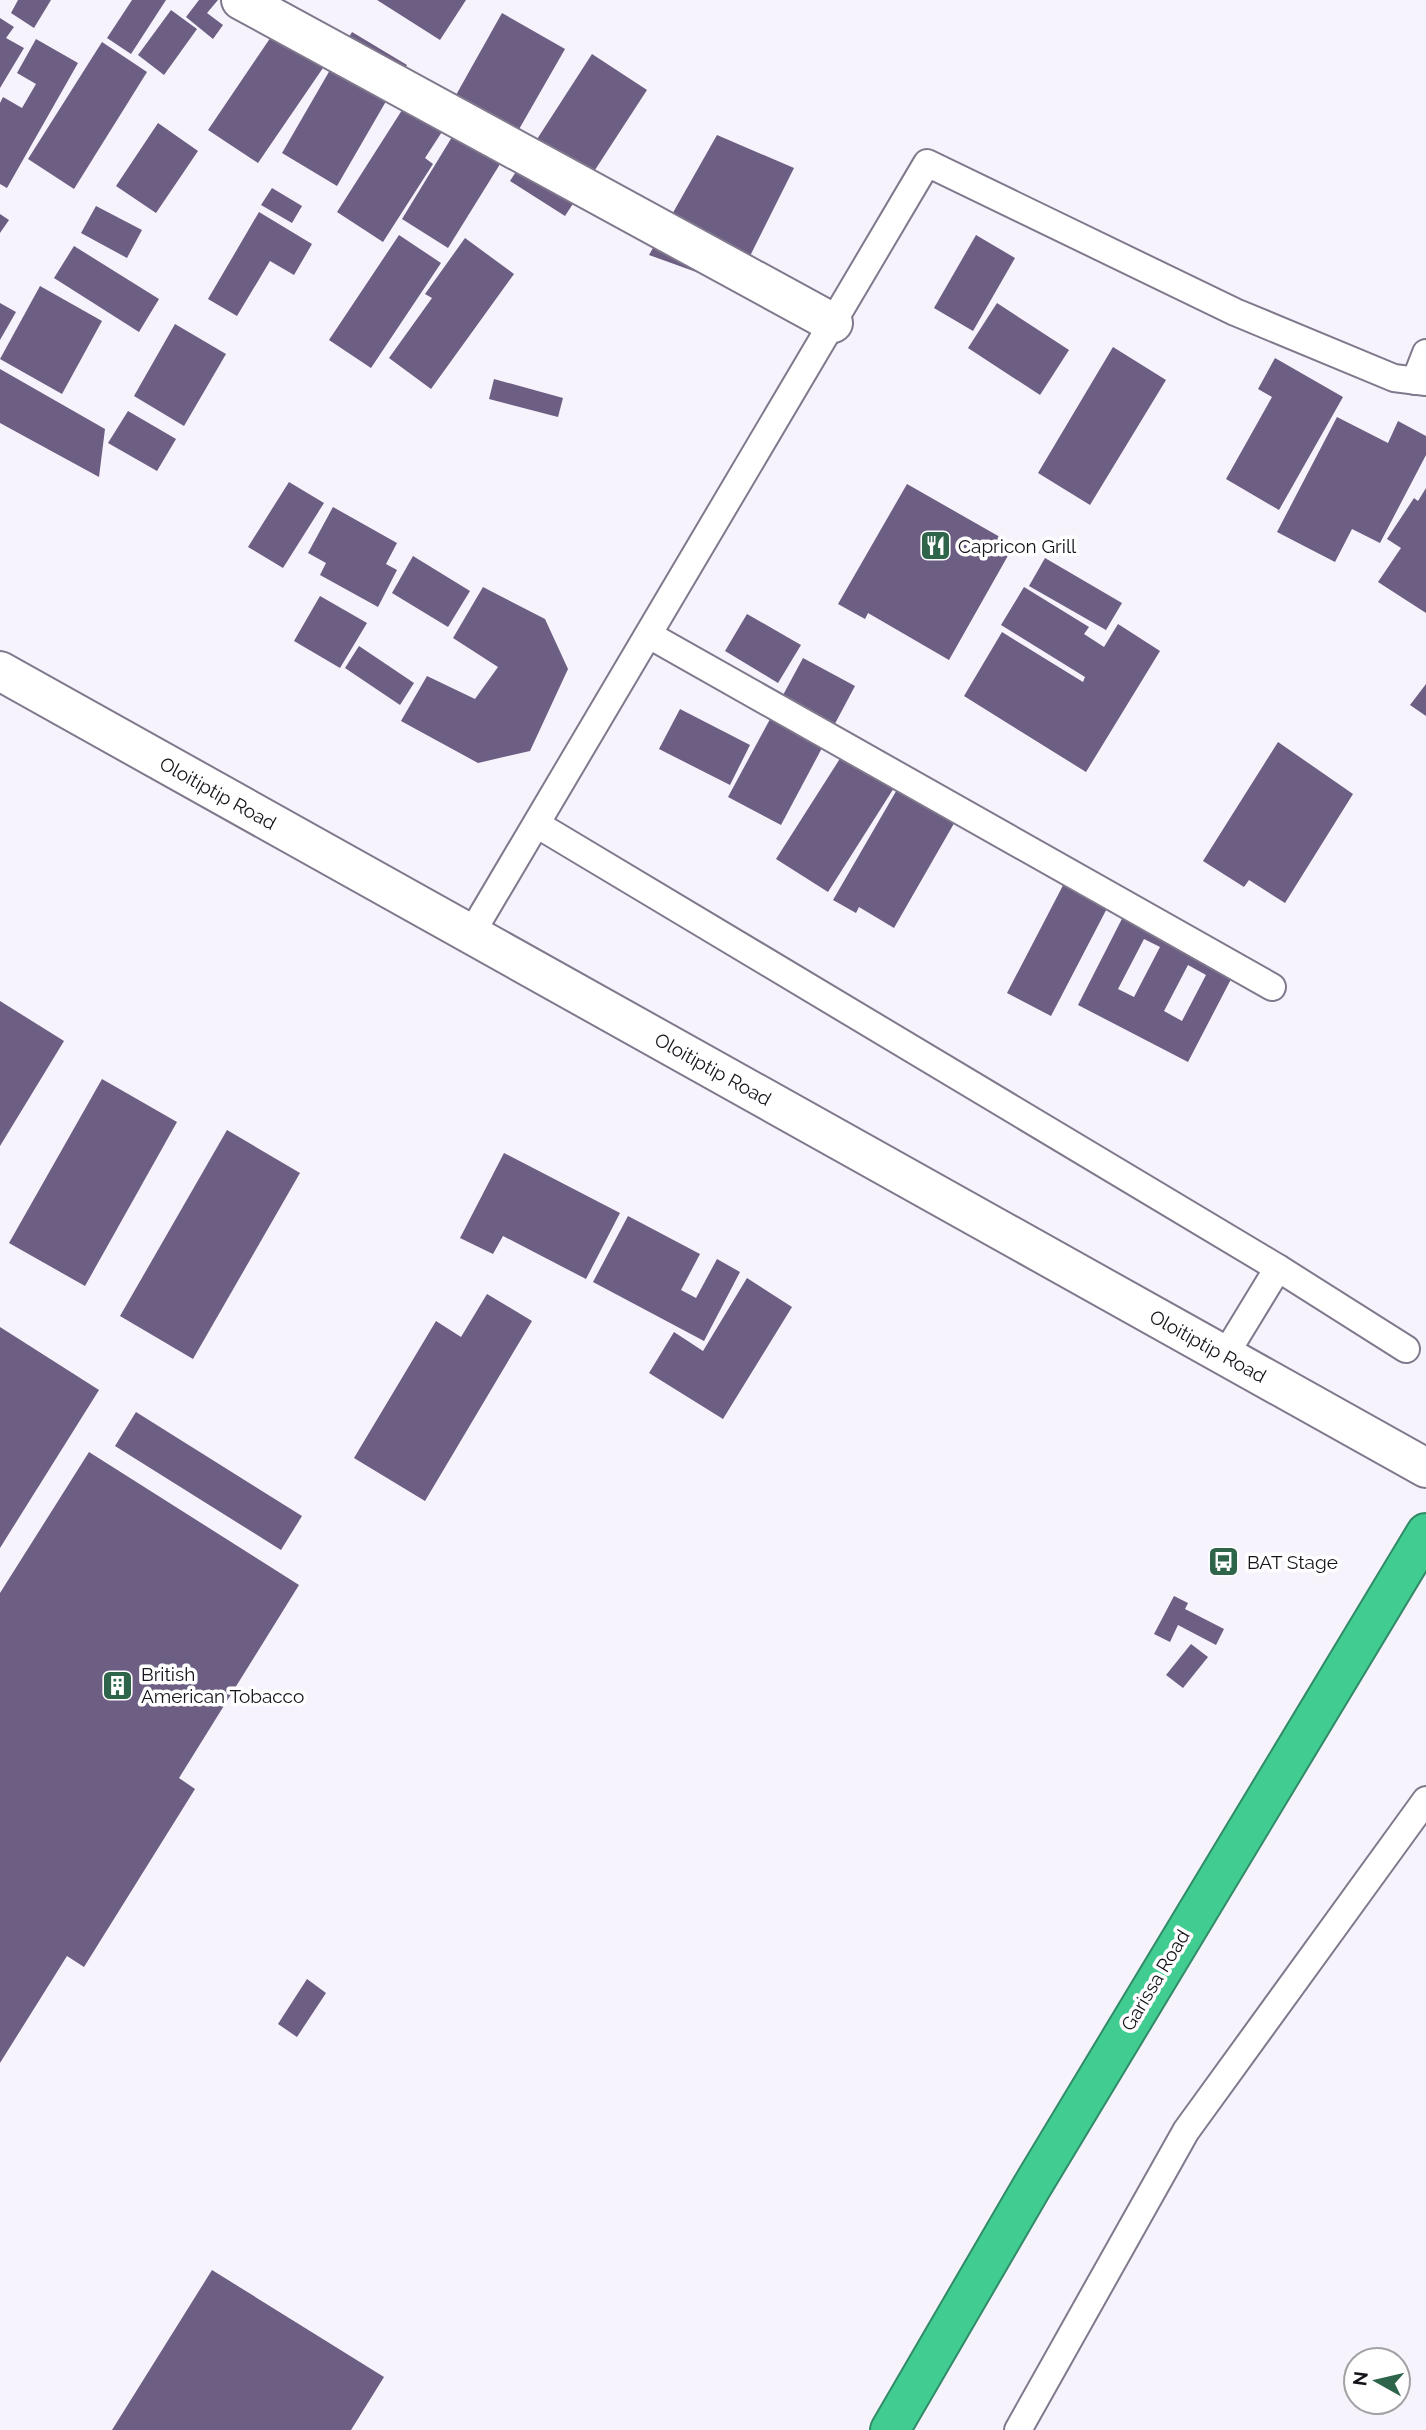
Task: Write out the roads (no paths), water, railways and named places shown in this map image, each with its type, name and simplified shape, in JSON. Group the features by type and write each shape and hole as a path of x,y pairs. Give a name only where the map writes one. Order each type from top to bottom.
{"highway":[{"name":"Garissa Road","path":"890,2430 1045,2164 1426,1533"}],"street":[{"path":"241,0 833,323"},
{"name":"Oloitiptip Road","path":"0,670 1426,1468"}],"lane":[{"path":"471,934 538,825 927,163 1235,312 1394,378 1420,382 1426,353"},
{"path":"649,635 1272,987"},
{"path":"538,825 1278,1268 1406,1349"},
{"path":"1225,1355 1278,1268"},
{"path":"1018,2430 1186,2131 1426,1800"}],"place":[{"name":"Capricon Grill","path":"935,546"},
{"name":"BAT Stage","path":"1224,1562"},
{"name":"British American Tobacco","path":"118,1685"}]}
